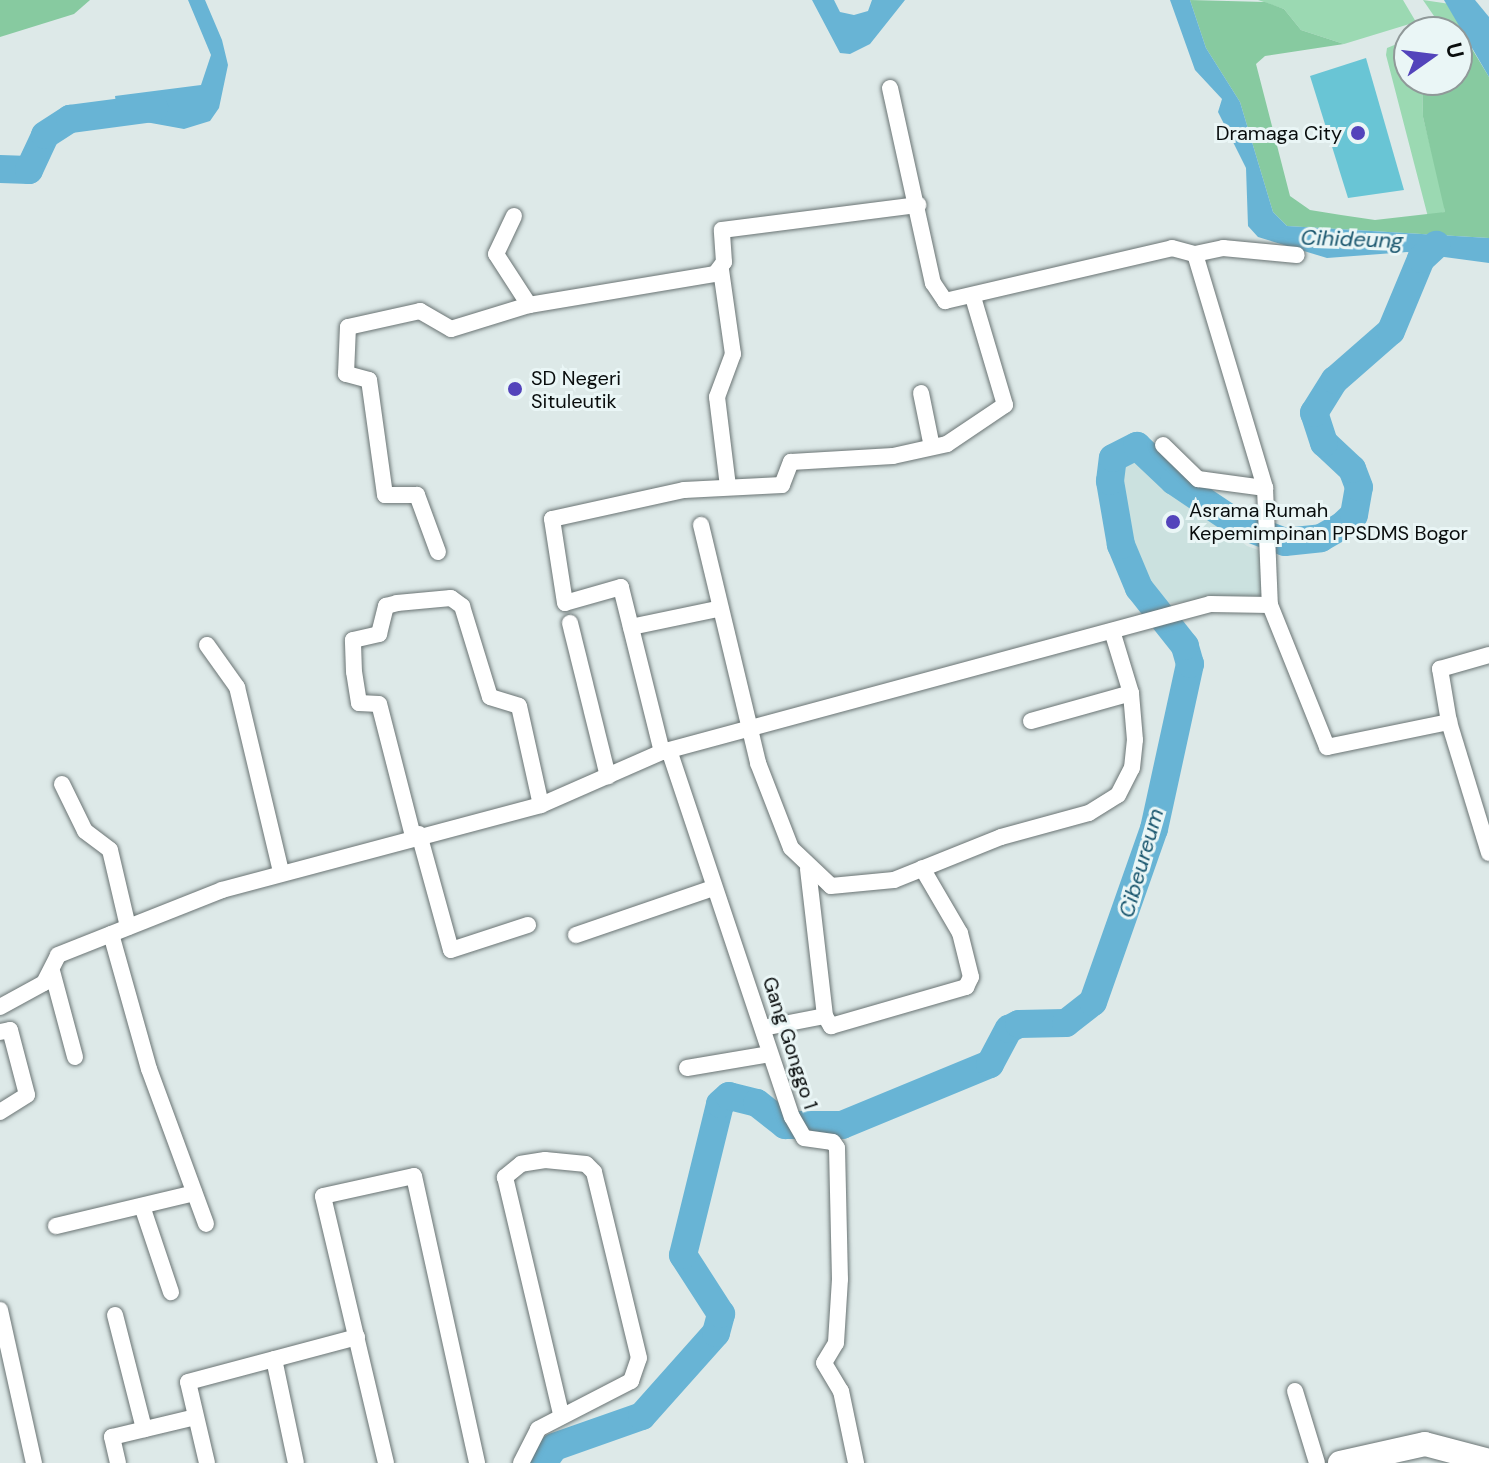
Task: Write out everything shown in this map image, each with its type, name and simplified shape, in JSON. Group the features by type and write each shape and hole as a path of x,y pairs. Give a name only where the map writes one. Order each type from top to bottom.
{"main road":[{"path":"1340,1463 1425,1444 1489,1461"}],"street":[{"path":"890,88 939,295 952,301 1172,248 1195,254 1223,248 1297,255"},
{"path":"918,205 722,230 721,270 733,354 717,397 728,486 782,485 791,462 932,447 1005,405 973,297"},
{"path":"514,216 496,254 529,305"},
{"path":"1195,254 1271,515 1268,556 1270,605 1327,747 1449,722"},
{"path":"438,552 417,495 385,495 369,380 346,374 346,329 420,311 451,329 529,305 721,270"},
{"path":"921,393 932,447"},
{"path":"1163,445 1198,479 1265,488"},
{"name":"Gang Gonggo 1","path":"728,486 595,506 552,519 565,603 621,587 666,751 792,1117 799,1133 837,1148 840,1279 836,1343 824,1363 841,1391 856,1463"},
{"path":"701,525 717,609 746,728 787,840 808,869 824,883 849,888 922,868 1013,833 1089,813 1118,795 1134,755 1131,693 1113,634"},
{"path":"528,925 451,950 379,704 359,703 353,640 379,634 386,606 451,598 462,606 490,697 519,706 541,805"},
{"path":"0,1007 44,983 58,955 281,871 541,805 666,751 1113,634 1167,612 1210,604 1270,605"},
{"path":"631,627 717,609"},
{"path":"570,623 608,776"},
{"path":"207,645 237,687 281,871"},
{"path":"1489,655 1440,669 1449,722 1489,853"},
{"path":"1031,721 1131,693"},
{"path":"62,784 85,831 110,850 128,927"},
{"path":"808,869 825,1016 831,1026 969,983 960,933 922,868"},
{"path":"576,935 713,888"},
{"path":"111,934 149,1069 206,1224"},
{"path":"52,971 75,1057"},
{"path":"763,1028 825,1016"},
{"path":"0,1032 10,1030 27,1095 0,1112"},
{"path":"687,1068 770,1054"},
{"path":"521,1463 531,1436 561,1414 631,1381 639,1358 594,1172 586,1164 545,1160 521,1164 505,1177 561,1414"},
{"path":"386,1463 323,1196 414,1176 477,1463"},
{"path":"56,1226 194,1193"},
{"path":"142,1206 171,1292"},
{"path":"0,1310 34,1463"},
{"path":"115,1315 144,1429"},
{"path":"207,1463 188,1382 357,1337"},
{"path":"274,1359 296,1463"},
{"path":"1295,1391 1317,1463"},
{"path":"118,1463 112,1437 196,1417"}],"shaded area":[{"name":"Asrama Rumah Kepemimpinan PPSDMS Bogor","path":"1131,451 1247,546 1261,551 1264,596 1156,604 1131,554 1117,486 1117,459"}],"green space":[{"path":"0,0 90,0 74,14 0,37"},
{"path":"1190,0 1265,2 1284,9 1301,30 1344,44 1265,56 1256,64 1290,196 1310,210 1375,220 1445,212 1423,117 1422,96 1473,96 1473,51 1489,77 1489,238 1287,226 1273,212 1240,102 1206,48"},
{"path":"1258,0 1403,0 1412,16 1393,16 1393,29 1344,44 1301,30 1284,9"},
{"path":"1423,0 1450,4 1456,16 1434,16"},
{"path":"1393,46 1393,82 1386,55 1387,48"},
{"path":"1397,96 1422,96 1423,117 1445,212 1428,217"}],"water":[{"path":"188,0 205,0 222,40 228,65 219,108 210,121 184,129 118,117 115,96 201,85 211,55"},
{"path":"812,0 834,0 840,12 854,15 868,11 872,0 905,0 870,44 850,54 840,53"},
{"path":"1170,0 1190,0 1206,48 1240,102 1273,212 1287,226 1489,238 1489,263 1407,252 1327,258 1258,237 1248,226 1246,168 1218,112 1222,99 1195,70"},
{"path":"1444,0 1475,0 1489,17 1489,77 1473,50 1473,16 1453,16"}],"building":[{"name":"Dramaga City","path":"1366,58 1404,190 1348,198 1310,76"}],"waterway":[{"name":"Cihideung","path":"0,169 29,170 45,135 70,119 154,108"},
{"name":"Cibeureum","path":"543,1463 554,1447 642,1416 716,1333 721,1314 683,1255 720,1104 729,1096 757,1103 785,1125 842,1125 990,1064 1009,1029 1019,1024 1066,1023 1093,1002 1154,829 1190,664 1185,646 1139,588 1121,545 1110,481 1113,458 1137,446 1174,481 1238,524 1285,542 1321,538 1342,526 1354,515 1359,487 1352,469 1324,443 1314,413 1335,380 1391,331 1421,259 1436,245"}],"place":[{"name":"Dramaga City","path":"1358,133"},
{"name":"SD Negeri Situleutik","path":"515,389"},
{"name":"Asrama Rumah Kepemimpinan PPSDMS Bogor","path":"1173,522"}]}
